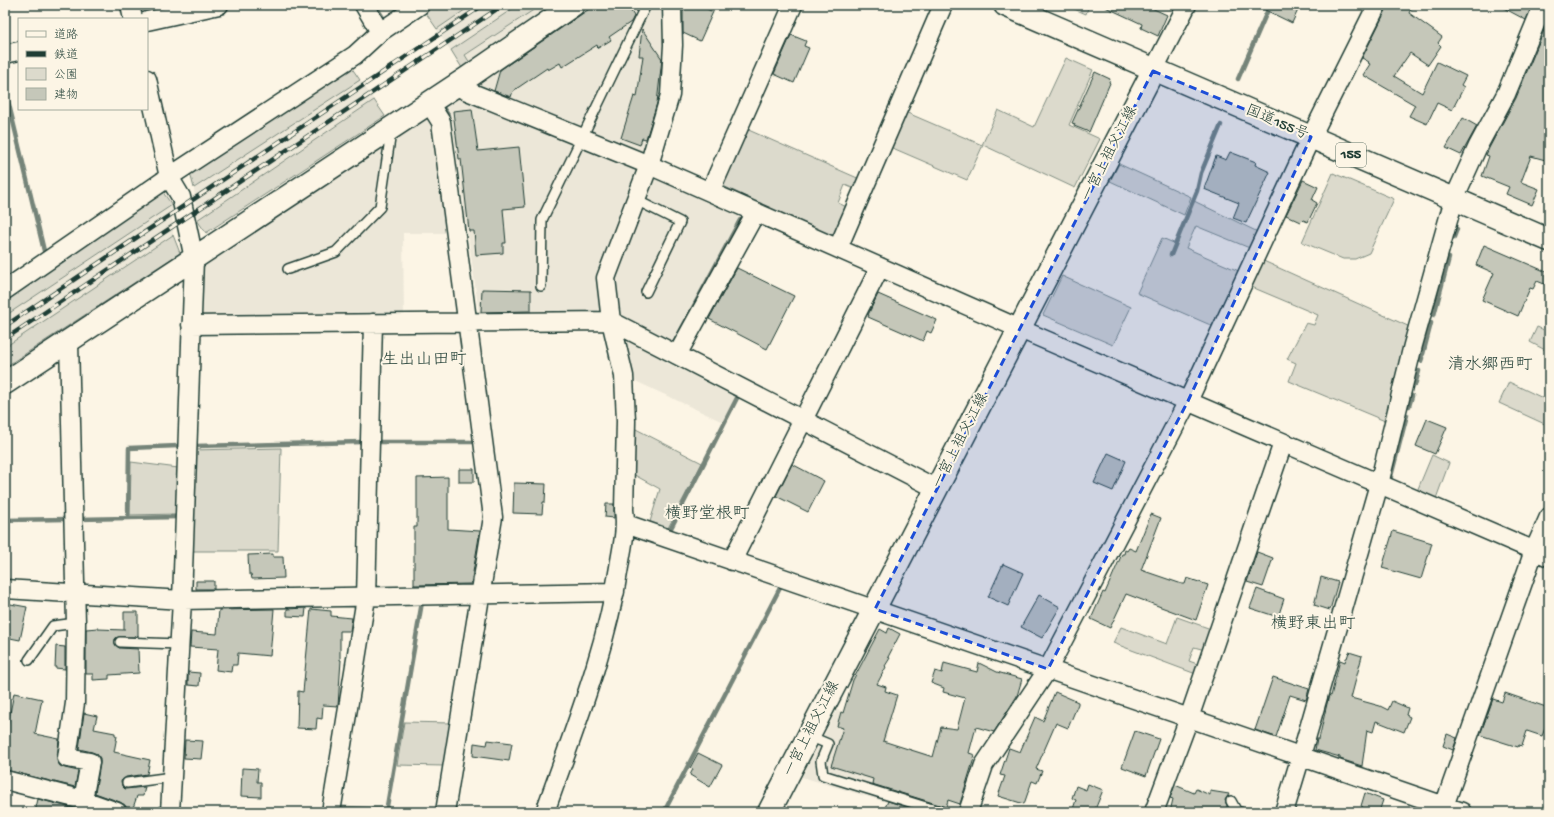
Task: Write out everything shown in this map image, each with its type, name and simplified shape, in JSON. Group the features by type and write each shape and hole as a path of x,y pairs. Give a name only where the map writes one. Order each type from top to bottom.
{"main road":[{"path":"5,383 455,86 573,5"},
{"name":"国道155号","path":"1005,5 1153,71 1312,137 1549,240"},
{"name":"一宮上祖父江線","path":"770,812 1153,71"}],"street":[{"path":"130,5 133,18"},
{"path":"148,22 219,5"},
{"path":"364,5 380,32"},
{"path":"5,290 169,177 355,55 380,32 420,5"},
{"path":"545,812 596,669 615,592 626,524 624,510 626,421 624,376 611,321 606,278 649,165 670,95 673,45 672,5"},
{"path":"710,192 793,5"},
{"path":"838,248 944,5"},
{"path":"1153,71 1187,5"},
{"path":"968,812 984,765 1048,669 1188,401 1312,137 1377,5"},
{"path":"1284,812 1379,484 1413,345 1454,199 1478,146 1506,94 1543,5"},
{"path":"5,54 18,51"},
{"path":"148,83 169,177 181,198 194,259 182,600 170,812"},
{"path":"455,86 649,165 1020,329 1542,554"},
{"path":"429,103 441,122 493,517 444,812"},
{"path":"677,355 756,212"},
{"path":"732,561 880,267"},
{"path":"192,325 611,321 937,489"},
{"path":"331,812 366,598 373,323"},
{"path":"69,342 76,624 75,703 67,758 90,762 83,800"},
{"path":"1154,812 1189,718 1283,443"},
{"path":"1443,809 1542,554 1549,517"},
{"path":"626,524 1301,756 1443,809 1462,812"},
{"path":"5,589 182,600 366,598 615,592"},
{"path":"5,780 83,800 117,812"}],"lane":[{"path":"541,286 542,220 646,5"},
{"path":"288,269 336,252 380,207 391,128"},
{"path":"636,200 680,222 646,292"},
{"path":"29,660 53,626 76,624"},
{"path":"120,642 179,644"},
{"path":"809,736 828,744 821,761 823,775 942,812"},
{"path":"127,783 172,777"},
{"path":"1231,801 1237,812 1240,812"}],"highlighted area":[{"path":"1153,71 1311,137 1188,401 1048,669 875,609"}],"shaded area":[{"path":"429,5 557,5 462,68 423,9"},
{"path":"590,5 667,5 664,93 647,152 640,156 475,87 475,81"},
{"path":"349,64 385,116 206,233 197,220 194,188 190,173"},
{"path":"458,92 636,165 640,174 602,302 595,316 480,320 451,114 444,103"},
{"path":"430,111 453,233 403,233 404,319 200,320 199,270 206,258"},
{"path":"658,176 741,213 670,345 614,315 611,276 651,177"},
{"path":"162,191 172,205 173,235 180,253 5,367 5,296"},
{"path":"622,332 652,348 666,362 736,397 723,422 629,378"},
{"path":"837,710 889,725 885,742 977,768 961,812 919,812 802,777"}],"green space":[{"path":"429,5 472,5 437,29 423,9"},
{"path":"518,5 541,5 465,55 470,63 462,68 451,50"},
{"path":"1065,5 1089,5 1086,14"},
{"path":"1066,58 1093,70 1069,125 1100,139 1075,188 983,145 967,180 888,146 903,111 982,145 998,110 1034,127"},
{"path":"349,64 360,80 194,188 190,173"},
{"path":"374,100 385,116 206,233 197,220"},
{"path":"744,128 862,180 857,190 845,185 838,203 849,208 838,234 831,239 752,203 753,200 719,184"},
{"path":"1119,164 1191,197 1184,215 1110,181"},
{"path":"1333,173 1394,199 1369,253 1355,259 1343,259 1302,242"},
{"path":"162,191 172,205 5,316 5,296"},
{"path":"1194,201 1260,233 1252,249 1196,226 1186,248 1241,272 1215,327 1137,293 1162,238 1176,244"},
{"path":"173,235 180,253 5,367 5,347"},
{"path":"1259,259 1410,327 1385,421 1289,381 1296,363 1287,359 1306,323 1314,325 1318,315 1247,285"},
{"path":"1062,276 1131,307 1113,345 1043,315"},
{"path":"1537,327 1549,332 1549,352 1530,342"},
{"path":"1509,382 1549,401 1549,426 1499,403"},
{"path":"630,426 702,463 667,530 649,525 660,489 629,472"},
{"path":"281,448 278,551 190,551 193,450"},
{"path":"1432,455 1449,463 1434,504 1415,496"},
{"path":"131,462 178,468 177,514 130,515"},
{"path":"1177,617 1211,629 1205,650 1194,647 1189,661 1200,665 1196,674 1113,643 1121,627 1167,644"},
{"path":"404,722 451,723 444,766 397,765"},
{"path":"339,806 385,808 384,812 338,812"}],"building":[{"path":"595,5 627,5 634,16 631,22 609,37 611,40 598,48 597,45 562,67 560,63 548,70 547,68 513,91 511,97 494,91 500,70"},
{"path":"687,5 709,5 707,9 713,12 700,41 683,33 683,12"},
{"path":"1101,5 1145,5 1167,15 1158,36 1141,28 1142,24"},
{"path":"1255,5 1286,5 1298,10 1292,23"},
{"path":"1387,5 1413,5 1409,13 1442,37 1438,43 1441,46 1428,65 1410,53 1394,76 1422,93 1437,62 1466,76 1461,85 1464,87 1452,110 1437,103 1427,124 1409,116 1415,105 1363,75 1370,64 1362,58 1386,10"},
{"path":"1498,5 1532,5 1526,20"},
{"path":"1549,18 1549,161 1531,156 1521,182 1539,189 1532,205 1506,194 1509,187 1482,176 1489,156 1486,155 1516,98"},
{"path":"642,29 662,59 657,103 646,139 642,138 640,145 621,138 634,96 637,97 643,56 639,56"},
{"path":"791,35 806,41 804,46 809,48 794,83 774,74"},
{"path":"1095,72 1110,79 1110,83 1089,132 1074,126 1075,124 1072,123"},
{"path":"472,109 478,151 519,147 525,207 503,209 506,243 503,243 503,253 476,255 474,231 469,231 461,159 459,159 453,111"},
{"path":"1463,118 1477,126 1461,155 1446,148"},
{"path":"1230,152 1256,162 1255,165 1270,172 1246,223 1233,218 1239,203 1204,189 1216,156 1226,160"},
{"path":"1303,180 1318,187 1312,200 1317,203 1308,222 1303,220 1301,222 1286,215"},
{"path":"1484,245 1549,273 1549,286 1537,281 1533,289 1530,288 1518,316 1482,300 1494,273 1476,265"},
{"path":"737,268 794,296 767,349 709,319"},
{"path":"482,289 531,290 531,311 481,312"},
{"path":"878,294 937,320 931,333 927,331 923,341 868,317"},
{"path":"1427,419 1447,427 1435,454 1416,446"},
{"path":"1108,453 1126,461 1113,491 1094,483"},
{"path":"792,464 824,481 808,512 776,496"},
{"path":"459,469 474,469 474,482 459,482"},
{"path":"448,477 448,529 480,531 471,584 414,585 414,527 417,527 417,478"},
{"path":"514,483 546,484 545,502 543,502 542,514 513,513"},
{"path":"606,504 614,504 614,518 605,517"},
{"path":"1151,514 1161,518 1141,570 1182,584 1185,584 1187,578 1208,585 1196,620 1126,594 1110,628 1091,619 1103,592 1105,593 1122,554 1124,554 1125,550 1127,551 1129,548 1136,551"},
{"path":"1393,531 1432,543 1421,579 1382,568"},
{"path":"1257,552 1273,558 1263,587 1247,582"},
{"path":"273,554 273,557 283,557 284,578 252,579 251,574 249,574 248,555"},
{"path":"1003,564 1023,573 1008,606 988,597"},
{"path":"1321,577 1338,582 1330,610 1314,605"},
{"path":"196,581 214,581 214,589 196,589"},
{"path":"1257,589 1284,599 1278,617 1250,608"},
{"path":"1039,595 1060,607 1042,638 1021,627"},
{"path":"5,603 27,607 20,640 5,637"},
{"path":"306,608 305,617 287,616 287,609"},
{"path":"274,609 270,656 238,653 237,665 232,665 231,672 216,670 218,649 190,647 191,632 217,634 219,610"},
{"path":"311,609 331,611 331,616 352,618 350,631 340,631 341,660 338,706 323,705 322,719 317,718 316,729 297,728 298,691 303,692"},
{"path":"124,612 138,612 138,637 118,637 115,639 115,644 119,648 138,649 139,673 109,675 109,679 93,680 93,674 86,674 86,629 98,628 124,630"},
{"path":"889,628 900,634 888,657 890,658 877,684 886,687 885,691 897,695 883,741 933,757 941,727 957,729 965,698 943,692 944,688 931,683 935,671 942,673 944,663 977,672 979,663 997,672 1022,679 1017,696 994,732 976,727 969,753 975,755 960,804 948,800 946,807 872,784 873,779 831,766 843,728 837,726 841,712 843,713 853,680 880,629 887,633"},
{"path":"56,646 65,647 65,669 55,668"},
{"path":"1349,652 1362,656 1351,698 1380,706 1388,710 1392,701 1408,708 1406,715 1410,717 1404,732 1376,721 1373,732 1367,730 1362,766 1340,759 1340,757 1315,750 1329,695 1331,696 1340,660 1345,662"},
{"path":"188,672 200,673 199,686 188,685"},
{"path":"1273,677 1309,689 1306,700 1290,695 1276,737 1255,730"},
{"path":"1055,692 1078,702 1068,728 1056,723 1036,769 1042,771 1037,783 1032,781 1024,804 998,796 1005,776 1000,775 1009,748 1020,752 1035,717 1043,721"},
{"path":"14,693 42,699 35,734 59,739 57,761 60,766 78,771 75,787 5,770 5,738"},
{"path":"1505,693 1549,708 1549,718 1542,736 1527,731 1522,746 1519,745 1518,747 1480,735 1493,699 1502,702"},
{"path":"84,713 97,716 94,729 115,733 117,736 114,752 150,760 147,774 126,777 121,781 122,786 125,789 145,787 143,796 137,796 132,811 127,809 125,805 120,802 95,793 100,758 97,754 79,749"},
{"path":"1135,731 1159,739 1146,776 1122,767"},
{"path":"1447,734 1457,738 1453,750 1443,746"},
{"path":"185,740 203,741 201,759 184,758"},
{"path":"488,740 512,743 509,761 473,756 474,743 487,745"},
{"path":"698,753 722,765 710,787 690,775 693,769 690,768"},
{"path":"242,768 258,769 257,782 261,782 261,797 241,796"},
{"path":"1088,784 1103,790 1094,812 1072,812 1076,800 1072,798 1076,786 1086,790"},
{"path":"1175,785 1194,793 1196,789 1210,795 1210,791 1229,794 1225,800 1227,806 1226,812 1170,812 1173,799 1170,798"},
{"path":"1365,793 1383,800 1379,812 1361,812 1363,807 1361,806"},
{"path":"38,799 76,809 75,812 35,812"},
{"path":"888,801 910,808 908,812 883,812"}],"waterway":[{"path":"375,5 385,21 388,19"},
{"path":"1238,79 1270,5"},
{"path":"5,88 45,255 43,257"},
{"path":"442,106 448,115 449,122"},
{"path":"1171,255 1197,191 1201,173 1221,125"},
{"path":"675,341 740,220"},
{"path":"1454,237 1457,229"},
{"path":"1434,315 1449,258"},
{"path":"1423,354 1431,323"},
{"path":"1415,385 1419,371"},
{"path":"670,530 738,396 734,394"},
{"path":"1409,406 1412,396"},
{"path":"1389,484 1407,415"},
{"path":"195,446 362,442"},
{"path":"375,442 479,442"},
{"path":"79,519 128,518 129,448 178,446"},
{"path":"128,518 178,517"},
{"path":"5,520 67,519"},
{"path":"664,812 781,586"},
{"path":"386,812 422,602"}],"railway":[{"path":"5,326 483,5"},
{"path":"5,339 503,5"}],"district":[{"name":"生出山田町","path":"424,361"},
{"name":"清水郷西町","path":"1490,366"},
{"name":"横野堂根町","path":"707,515"},
{"name":"横野東出町","path":"1313,625"}]}
